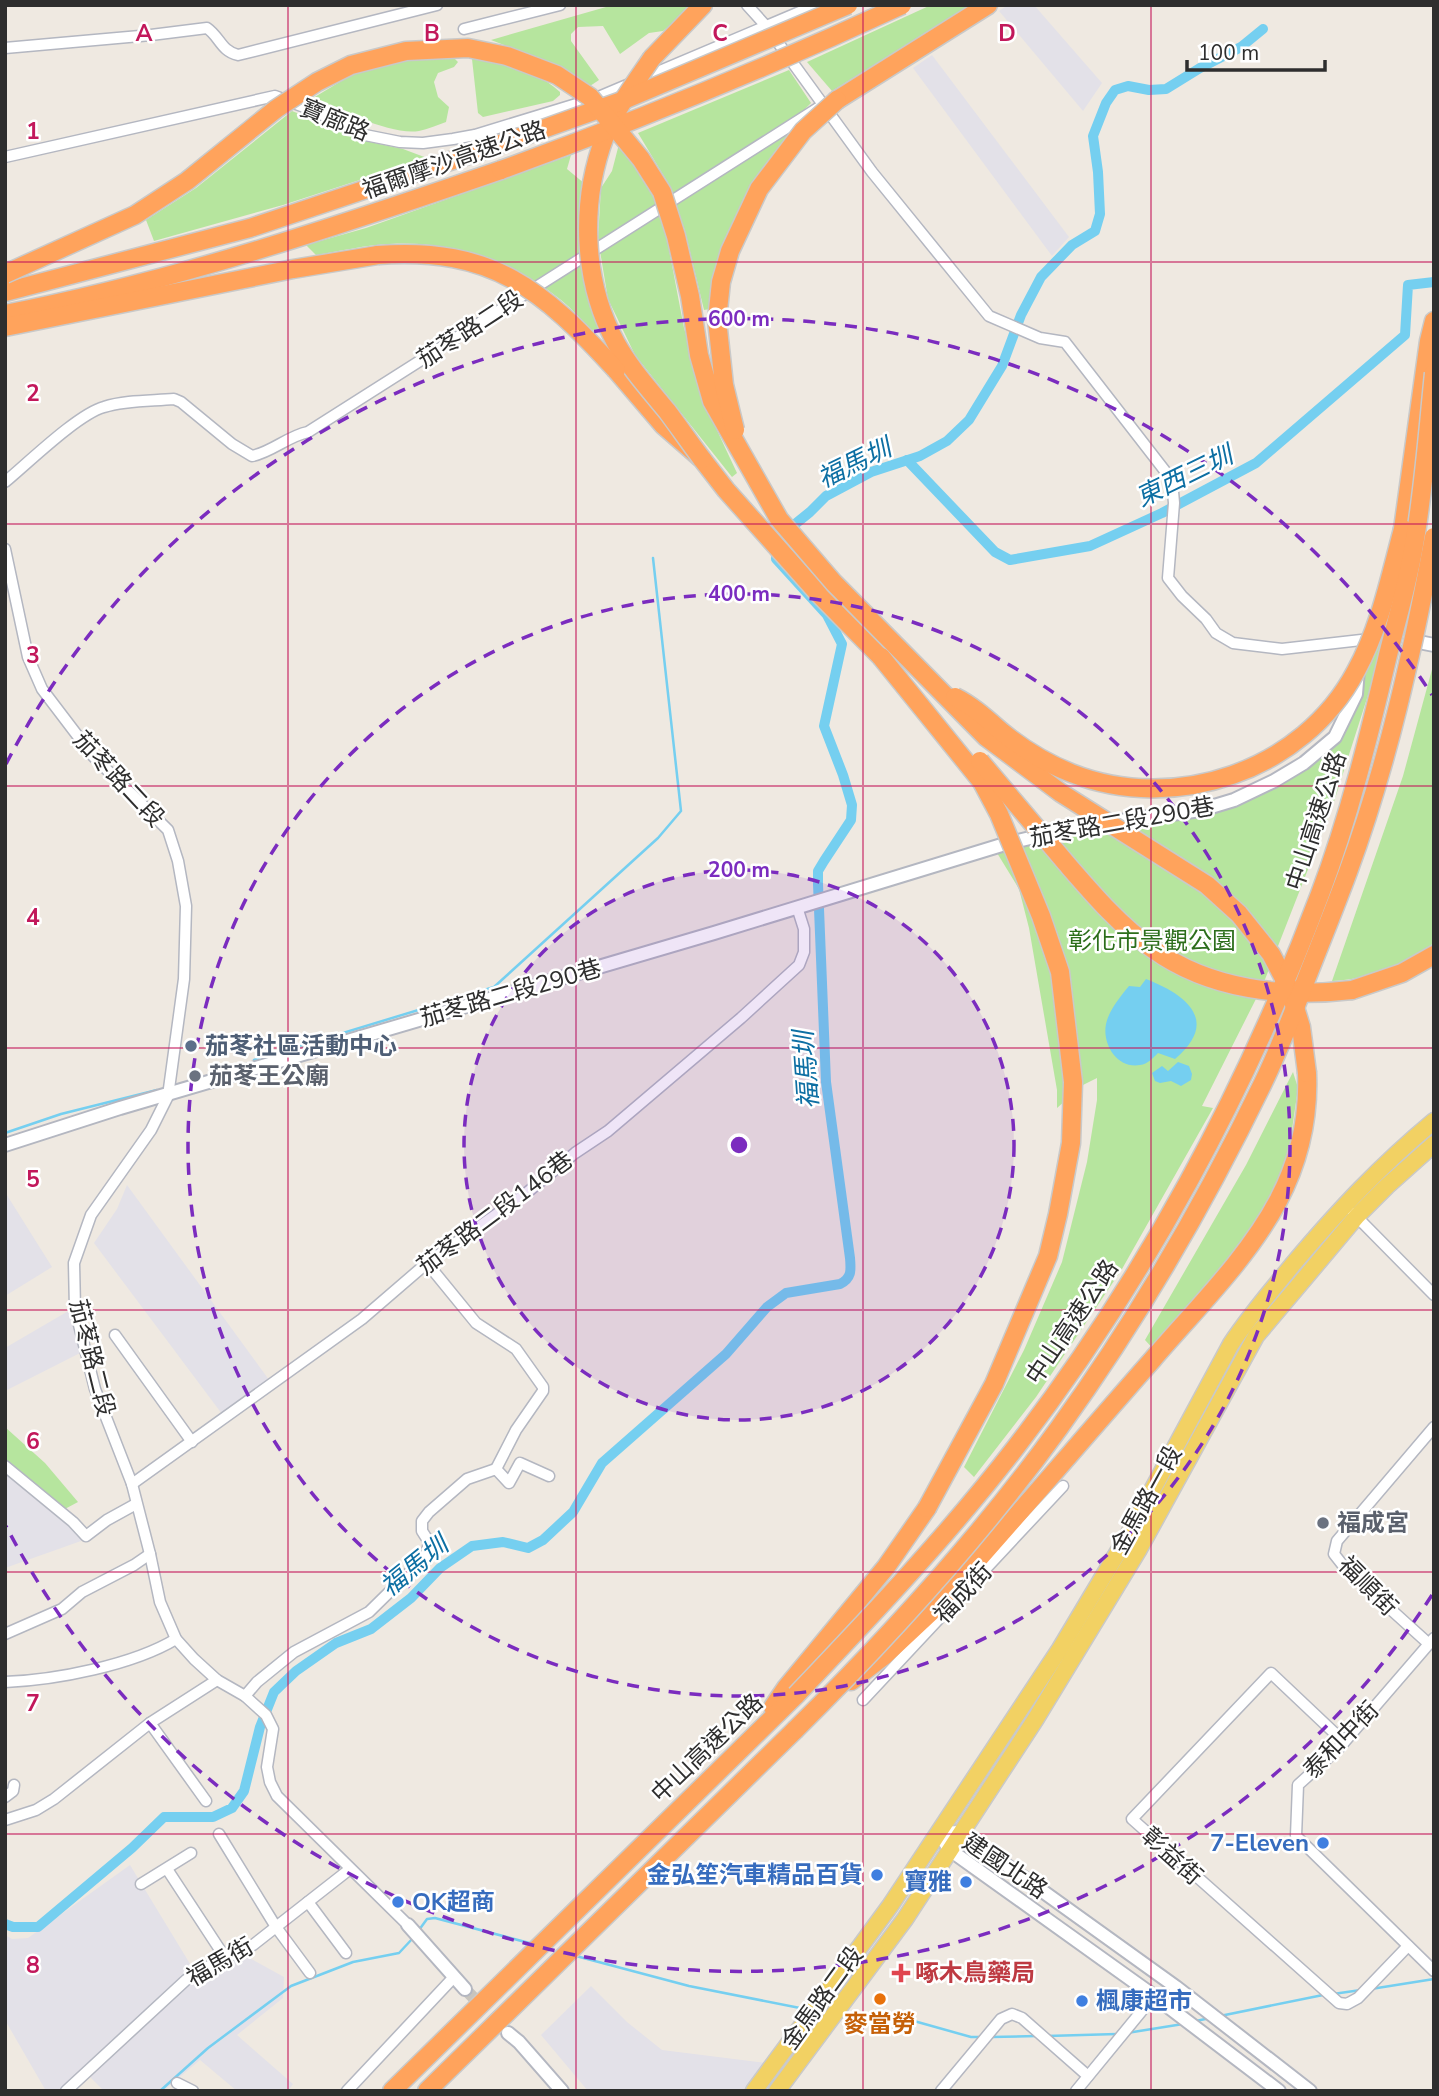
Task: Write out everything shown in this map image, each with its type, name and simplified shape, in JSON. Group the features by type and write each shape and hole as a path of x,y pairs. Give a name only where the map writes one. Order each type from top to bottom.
{"highway":[{"path":"703,5 652,58 623,100 605,136 589,207 588,250 593,285 616,343 632,369 726,490 817,592 970,749 1096,898 1152,949 1182,966 1252,989 1298,994 1352,990 1402,973 1434,955"},
{"name":"福爾摩沙高速公路","path":"5,292 250,228 479,151 619,102 848,5"},
{"name":"福爾摩沙高速公路","path":"5,314 128,287 417,199 615,127 800,53 902,5"},
{"path":"741,454 724,385 717,320 721,282 730,250 759,189 803,131 837,100 988,5"},
{"path":"5,274 135,215 187,180 276,109 342,69 386,55 424,49 468,48 508,56 557,75 590,97 642,159 662,192 676,236 690,296 699,355 712,401 787,528 834,583 986,737 1061,793 1207,885 1239,914 1271,954 1289,988 1306,1055 1306,1114 1299,1150 1277,1203 1231,1268 932,1611 885,1655 821,1704"},
{"path":"5,327 174,292 377,255 434,255 472,262 512,277 542,297 569,320 663,425 702,459"},
{"path":"937,689 971,705 1004,733 1050,764 1074,774 1129,788 1172,789 1217,781 1252,768 1287,748 1327,714 1341,697 1377,627 1403,529 1434,321"},
{"name":"中山高速公路","path":"392,2091 757,1734 873,1614 1016,1448 1129,1284 1203,1153 1269,1018 1320,893 1350,803 1374,717 1414,547 1434,373"},
{"name":"中山高速公路","path":"427,2091 821,1704 951,1562 1057,1430 1105,1361 1179,1242 1264,1083 1353,856 1399,702 1415,637 1434,537"},
{"path":"757,1734 786,1688 886,1567 927,1508 994,1384 1048,1256 1071,1143 1073,1082 1060,972 1041,916 999,814 982,782 881,657"}],"main road":[{"name":"金馬路一段","path":"890,1906 1060,1649 1125,1542 1231,1344 1251,1315 1363,1184 1434,1121"},
{"name":"金馬路一段","path":"905,1919 1035,1720 1139,1549 1256,1336 1357,1216 1434,1144"},
{"name":"金馬路二段","path":"754,2091 890,1906"},
{"name":"金馬路二段","path":"777,2091 905,1919"}],"street":[{"path":"5,48 151,36 207,28 214,32 222,48 238,55 438,5"},
{"path":"464,29 560,5"},
{"path":"747,5 766,26 872,172 989,316 1040,338 1065,342 1172,480 1174,503 1168,578 1216,633 1233,643 1282,649 1372,636 1434,645"},
{"name":"寶廍路","path":"5,157 275,96 365,135 400,142 423,143 475,135 596,98 816,5"},
{"name":"茄苳路二段","path":"5,482 84,416 101,407 119,403 174,399 251,456 262,454 308,432 824,104"},
{"name":"茄苳路二段","path":"5,550 28,657 42,690 93,757 168,830 178,861 186,906 184,979 168,1096 151,1129 91,1216 74,1263 75,1309 95,1388 132,1484 160,1602 176,1639 218,1680 248,1698 266,1715 273,1728 267,1767 277,1796 413,1931 465,1989"},
{"name":"茄苳路二段290巷","path":"5,1145 1000,846 1076,827 1201,810 1234,800 1304,763 1335,737 1356,694 1358,663 1372,636"},
{"path":"1176,780 1219,775 1254,760 1296,735 1325,713 1358,663"},
{"name":"茄苳路二段146巷","path":"132,1484 362,1319 427,1263 524,1195 575,1153 608,1131 741,1018 800,965 804,952 804,929 797,907"},
{"path":"1343,1206 1357,1216 1434,1295"},
{"path":"248,1698 257,1682 294,1652 369,1612 426,1556 429,1542 422,1531 422,1521 467,1479 496,1469 516,1430 543,1391 543,1387 516,1349 476,1323 427,1263"},
{"path":"115,1335 192,1443"},
{"name":"福順街","path":"1431,1641 1345,1569 1334,1554 1336,1541 1434,1427"},
{"path":"496,1469 509,1483 520,1463 549,1476"},
{"path":"5,1466 86,1536 107,1520 136,1504"},
{"name":"福成街","path":"863,1700 1063,1486"},
{"path":"5,1634 62,1609 82,1592 150,1554"},
{"path":"5,1682 29,1681 111,1665 176,1639"},
{"name":"泰和中街","path":"1431,1641 1344,1742 1297,1785 1296,1836 1434,1971"},
{"name":"彰益街","path":"1344,1742 1271,1673 1132,1819 1335,1999 1347,2004 1362,1994 1408,1946"},
{"path":"5,1820 36,1810 54,1799 150,1723 218,1680"},
{"path":"150,1723 206,1801"},
{"path":"5,1797 13,1791 14,1785"},
{"name":"建國北路","path":"938,1833 960,1832 1176,1987 1310,2091"},
{"name":"建國北路","path":"938,1833 950,1850 1154,1996 1279,2091"},
{"path":"219,1834 276,1927 310,1973"},
{"path":"141,1884 191,1853"},
{"path":"167,1869 226,1959"},
{"name":"福馬街","path":"65,2091 186,1980 253,1945 349,1869"},
{"path":"308,1902 346,1953"},
{"path":"347,2091 453,1978"},
{"path":"1076,2091 1154,1996"},
{"path":"941,2091 1001,2019 1012,2014 1022,2018 1088,2076"},
{"path":"508,2034 519,2042 562,2091"},
{"path":"177,2083 193,2091"}],"shaded area":[{"path":"1008,5 1034,5 1102,83 1083,111 999,11"},
{"path":"932,55 1069,237 1052,256 913,68"},
{"path":"127,1185 272,1384 225,1418 94,1243 117,1209"},
{"path":"5,1192 52,1267 5,1296"},
{"path":"77,1306 86,1350 5,1391 5,1348"},
{"path":"5,1463 35,1487 83,1539 81,1541 5,1568"},
{"path":"130,1865 198,1977 244,1955 284,1977 283,1998 237,2035 293,2084 288,2091 237,2091 200,2060 163,2091 104,2091 84,2071 65,2091 46,2091 5,2020 5,1935 12,1939 28,1938"},
{"path":"591,1986 627,2022 662,2050 766,2063 746,2091 588,2091 541,2035"}],"green space":[{"path":"613,5 694,5 663,31 649,33 620,54 603,26 578,27 571,34 571,41 599,80 590,86 572,77 560,66 491,40"},
{"path":"931,5 972,5 832,91 807,62"},
{"path":"452,56 458,62 454,67 438,73 434,82 438,97 449,107 446,122 426,129 408,131 380,126 313,98 353,74 394,61"},
{"path":"481,58 533,74 560,92 560,95 553,101 483,117 478,113 472,59"},
{"path":"789,70 811,103 792,122 796,129 763,168 746,194 729,236 710,309 704,310 685,231 668,183 638,133"},
{"path":"292,111 370,142 403,149 427,158 283,205 154,241 146,220 196,188"},
{"path":"619,144 635,159 651,188 667,239 684,328 707,409 737,473 732,477 635,355 608,299 598,239 601,188 612,171"},
{"path":"571,155 567,169 585,184 603,328 592,330 561,300 543,287 481,256 413,244 362,247 316,255 306,245 366,228"},
{"name":"彰化市景觀公園","path":"1379,639 1384,645 1332,808 1262,987 1202,1106 1213,1108 1122,1269 1036,1397 974,1477 964,1467 1024,1350 1062,1262 1087,1162 1097,1100 1097,1078 1083,1085 1057,1108 1057,1090 1029,928 1019,889 994,848 1217,809 1331,740"},
{"path":"1434,662 1434,943 1386,970 1332,981 1403,776"},
{"path":"1293,1072 1298,1088 1286,1171 1255,1229 1157,1353 1145,1340 1246,1165"},
{"path":"5,1427 45,1463 78,1502 63,1510 5,1465"}],"water":[{"path":"1146,979 1161,985 1185,1001 1193,1011 1195,1033 1175,1059 1158,1053 1145,1063 1132,1065 1124,1063 1113,1054 1106,1039 1106,1024 1112,1009 1129,986 1140,987"},
{"path":"1178,1062 1189,1066 1191,1080 1181,1086 1171,1081 1155,1081 1152,1073 1162,1066 1168,1071"}],"waterway":[{"name":"福馬圳","path":"5,1924 13,1927 38,1927 132,1848 164,1817 213,1817 232,1808 244,1791 260,1727 274,1692 296,1671 336,1643 371,1629 411,1598 440,1568 472,1546 503,1542 528,1548 543,1540 573,1512 602,1463 726,1354 767,1307 786,1293 840,1284 849,1276 850,1258 826,1082 818,884 818,871 851,820 852,805 824,726 842,644 827,615 776,559 777,544 789,529 826,496 871,472 920,456 947,441 969,420 1002,366 1021,315 1041,277 1072,245 1095,231 1100,214 1093,136 1106,103 1115,90 1128,86 1149,90 1166,89 1241,47 1263,29"},
{"name":"東西三圳","path":"907,460 995,552 1010,560 1090,546 1162,513 1256,463 1405,335 1408,285 1434,282"},
{"path":"254,1060 494,987 658,838 681,811 653,558"},
{"path":"5,1133 61,1114 157,1090"},
{"path":"419,1930 427,1919 435,1918 533,1944"},
{"path":"160,2091 208,2048 291,1986 353,1962 399,1953 413,1938"},
{"path":"576,1956 689,1986 805,2009"},
{"path":"1371,1989 1434,1979"},
{"path":"1333,1994 1361,1990"},
{"path":"1220,2016 1323,1995"},
{"path":"843,2013 914,2021 971,2037 981,2037"},
{"path":"1196,2021 1210,2018"},
{"path":"1127,2033 1183,2024"},
{"path":"1047,2036 1117,2034"},
{"path":"991,2037 1037,2036"}],"tunnel":[{"path":"465,1989 503,2028"}],"place":[{"name":"茄苳社區活動中心","path":"191,1046"},
{"name":"茄苳王公廟","path":"195,1076"},
{"name":"福成宮","path":"1323,1523"},
{"name":"7-Eleven","path":"1323,1843"},
{"name":"金弘笙汽車精品百貨","path":"877,1875"},
{"name":"寶雅","path":"966,1882"},
{"name":"OK超商","path":"398,1902"},
{"name":"啄木鳥藥局","path":"901,1973"},
{"name":"麥當勞","path":"880,1999"},
{"name":"楓康超市","path":"1082,2001"}]}
